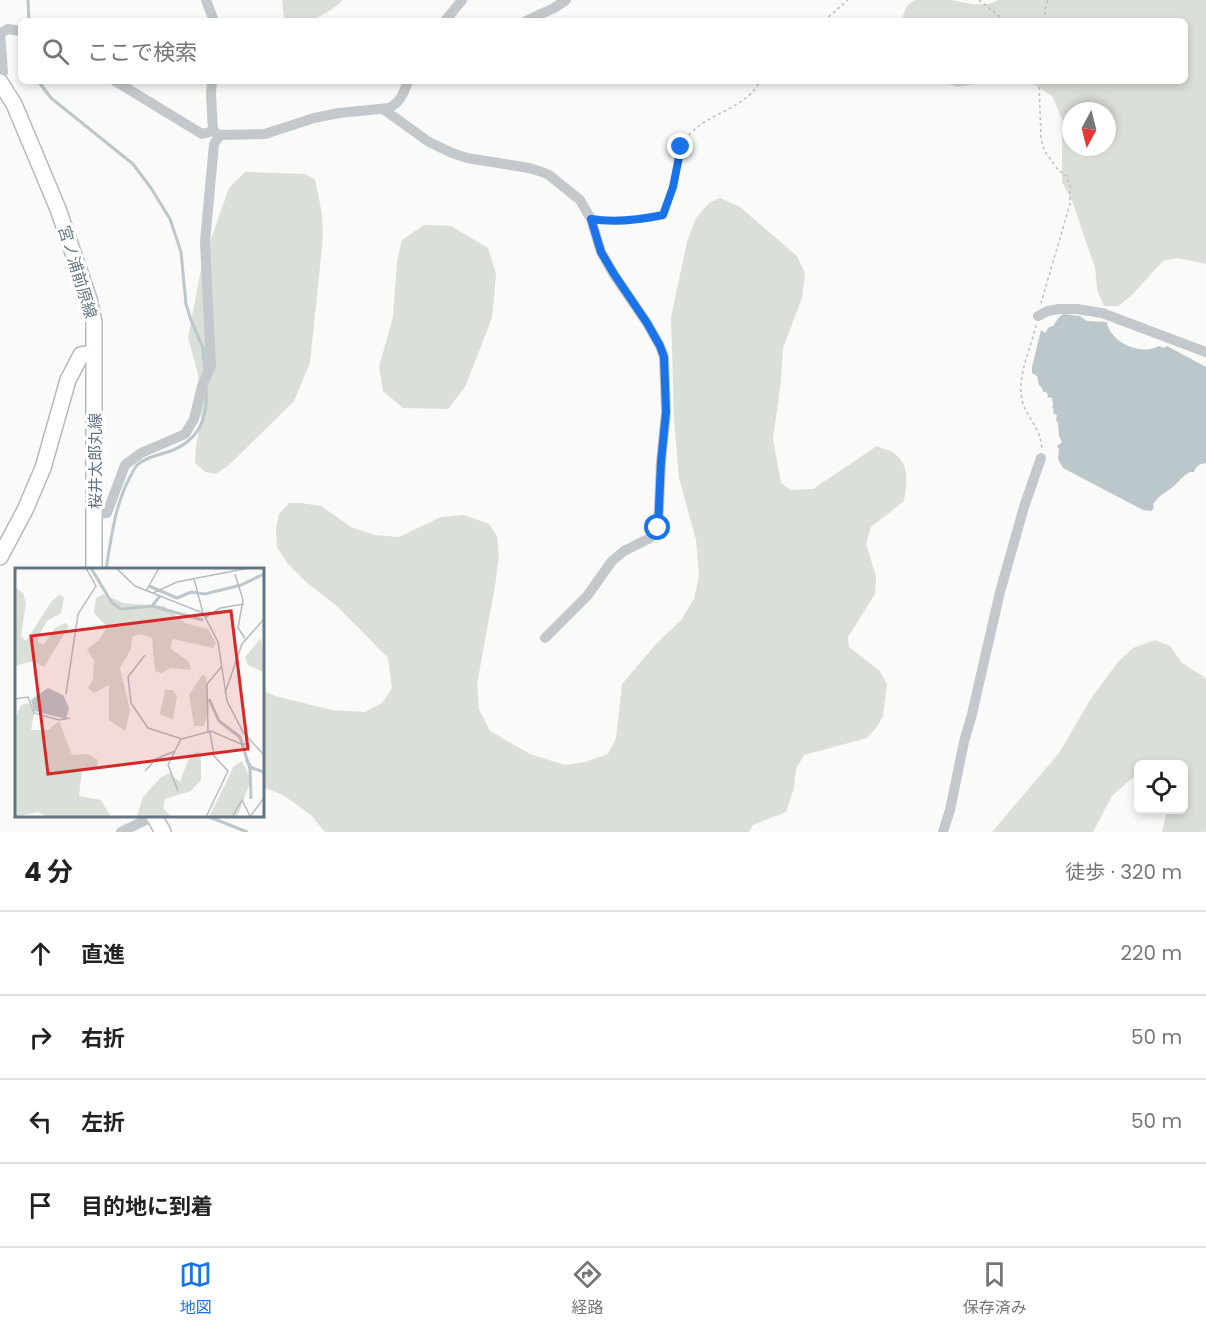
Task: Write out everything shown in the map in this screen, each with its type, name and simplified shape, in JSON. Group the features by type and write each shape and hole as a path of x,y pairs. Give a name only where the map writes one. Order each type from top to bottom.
{"main road":[{"name":"宮ノ浦前原線","path":"0,80 14,104 58,209 89,299 94,322 94,353"},
{"name":"桜井太郎丸線","path":"94,353 94,568"},
{"path":"0,556 25,510 43,468 69,380 81,355 94,353"},
{"path":"155,817 163,832"}],"street":[{"path":"206,0 213,18"},
{"path":"447,18 462,0"},
{"path":"532,18 566,0"},
{"path":"0,80 3,72 0,33 8,29 18,31"},
{"path":"120,84 202,134 265,134 314,118 389,108 396,105 407,84"},
{"path":"95,514 107,513 125,465 141,453 184,434 194,419 202,386 211,366 205,242 216,133 212,84"},
{"path":"383,109 429,142 452,153 467,158 530,168 549,175 580,200 591,219 601,252 647,323 664,357 666,412 658,528 650,538 624,551 612,561 587,596 545,638"},
{"path":"1038,316 1059,309 1101,313 1206,352"},
{"path":"943,832 1000,592 1024,507 1041,458"},
{"path":"121,832 152,817"}],"path":[{"path":"827,18 848,0"},
{"path":"979,0 1001,18"},
{"path":"1046,18 1045,9 1048,0"},
{"path":"591,219 621,221 663,215 673,187 681,147 689,135 708,120 755,91 758,84"},
{"path":"1039,84 1041,139 1044,150 1058,170 1067,176 1070,186 1070,204 1024,368 1021,387 1022,400 1027,414 1040,437 1041,458"}],"shaded area":[{"path":"282,0 343,0 331,10 315,18 284,18"},
{"path":"916,0 950,0 987,4 998,0 1206,0 1206,264 1178,258 1163,261 1130,297 1118,306 1104,306 1097,290 1095,267 1073,203 1062,182 1062,156 1116,156 1116,102 1062,102 1062,119 1052,96 1033,84 1188,84 1188,18 903,18 906,8"},
{"path":"950,84 975,84 957,87"},
{"path":"245,172 305,174 315,179 322,214 323,238 310,363 294,401 229,465 216,474 205,472 195,463 201,421 198,374 188,338 202,264 229,188"},
{"path":"720,198 740,207 797,256 805,273 802,298 783,348 773,439 781,483 791,490 813,489 877,446 895,454 905,470 904,501 871,527 866,544 876,576 875,594 848,637 849,647 880,671 887,685 883,716 877,727 867,738 804,755 796,769 794,788 786,812 753,825 749,832 325,832 311,815 283,795 264,787 264,691 332,710 365,712 382,703 392,688 388,658 337,606 307,583 288,564 277,547 276,529 279,514 289,503 321,506 351,527 374,535 399,537 441,517 464,515 489,524 497,536 499,554 477,684 479,709 490,731 530,754 565,765 585,762 608,754 616,738 622,684 656,644 681,620 694,599 699,576 696,540 679,478 674,418 671,317 687,242 696,218 709,203"},
{"path":"424,225 451,226 488,248 496,274 492,318 465,387 448,409 403,408 383,391 379,367 393,317 397,261 402,240"},
{"path":"1063,314 1080,316 1087,321 1107,322 1114,336 1128,346 1152,349 1167,346 1206,367 1206,463 1198,466 1194,472 1190,472 1161,496 1153,504 1154,508 1151,511 1143,510 1063,468 1058,459 1057,446 1062,442 1056,420 1057,415 1053,413 1052,398 1047,397 1046,392 1043,392 1037,376 1032,373 1032,367 1041,330 1045,333"},
{"path":"1155,640 1170,646 1182,663 1206,678 1206,831 1162,832 1166,814 1188,814 1188,760 1134,760 1134,777 1112,796 1093,832 992,832 1059,753 1090,700 1118,662 1133,648"}],"waterway":[{"path":"28,0 29,18"},
{"path":"40,84 51,98 133,164 170,219 181,252 186,304 203,348 205,370"},
{"path":"106,568 117,510 132,474 141,462 181,446 195,434 203,418 206,388"},
{"path":"210,817 247,832"}],"route":[{"path":"658,528 666,412 664,357 647,323 601,252 591,219 621,221 663,215 673,187 681,147"}]}
